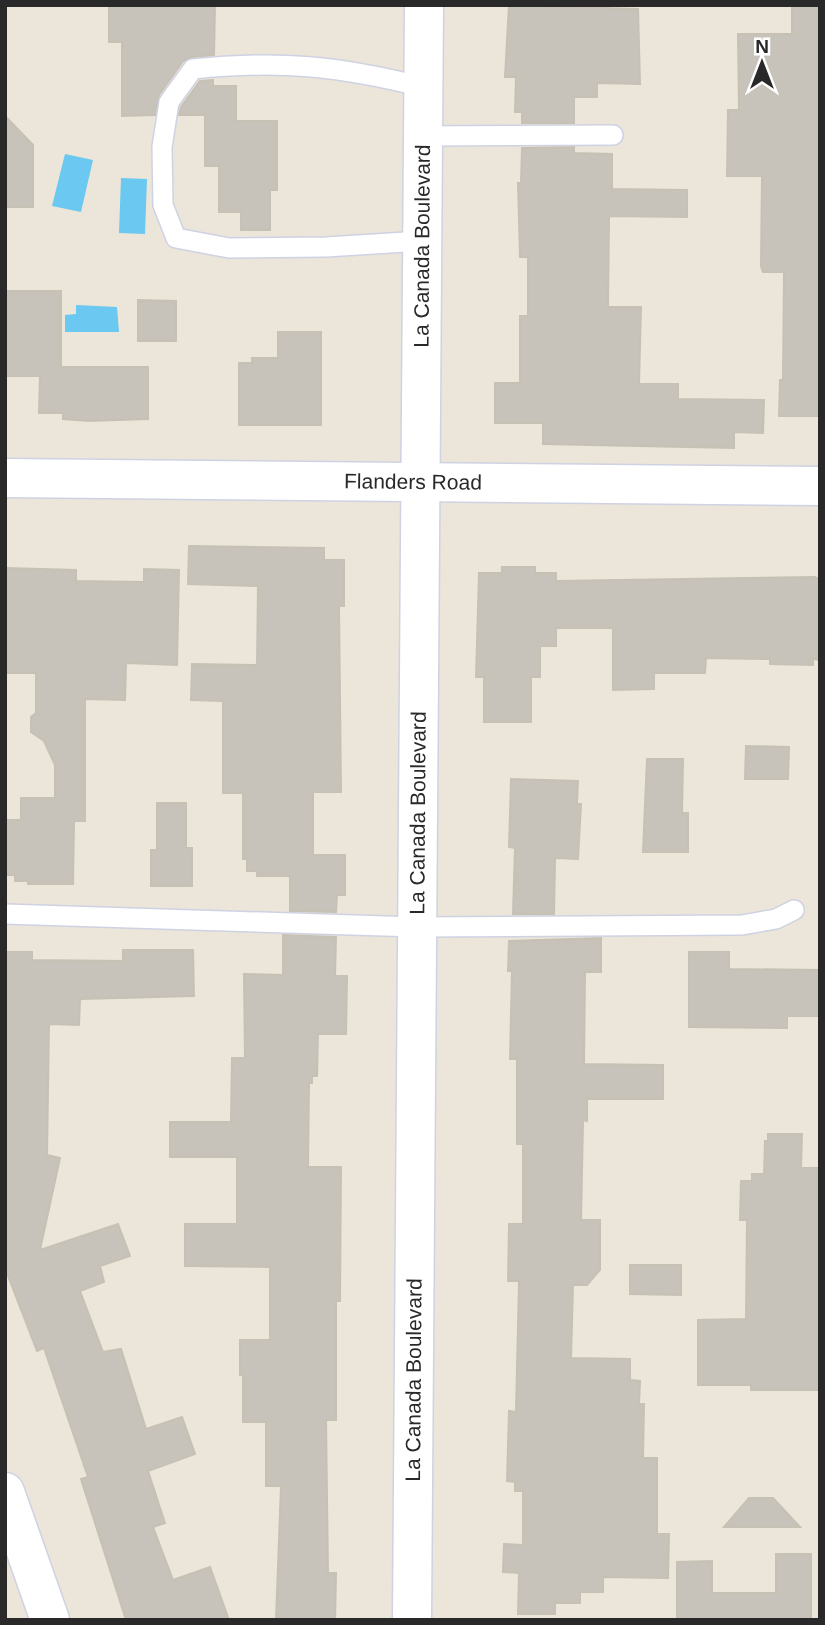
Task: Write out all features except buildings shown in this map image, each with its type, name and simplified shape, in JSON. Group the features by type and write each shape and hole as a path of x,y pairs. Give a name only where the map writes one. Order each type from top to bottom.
{"street":[{"name":"La Canada Boulevard","path":"412,1620 424,5"},
{"name":"Flanders Road","path":"5,478 820,486"},
{"path":"5,1492 50,1620"}],"lane":[{"path":"422,241 326,247 229,248 176,238 163,205 162,147 169,102 193,69 256,63 340,69 423,87"},
{"path":"423,136 613,135"},
{"path":"5,914 416,927 742,925 776,919 794,909"}],"water":[{"path":"65,154 93,160 81,212 52,206"},
{"path":"121,178 147,179 145,234 119,233"},
{"path":"76,305 117,307 119,332 65,332 65,315 76,314"}]}
